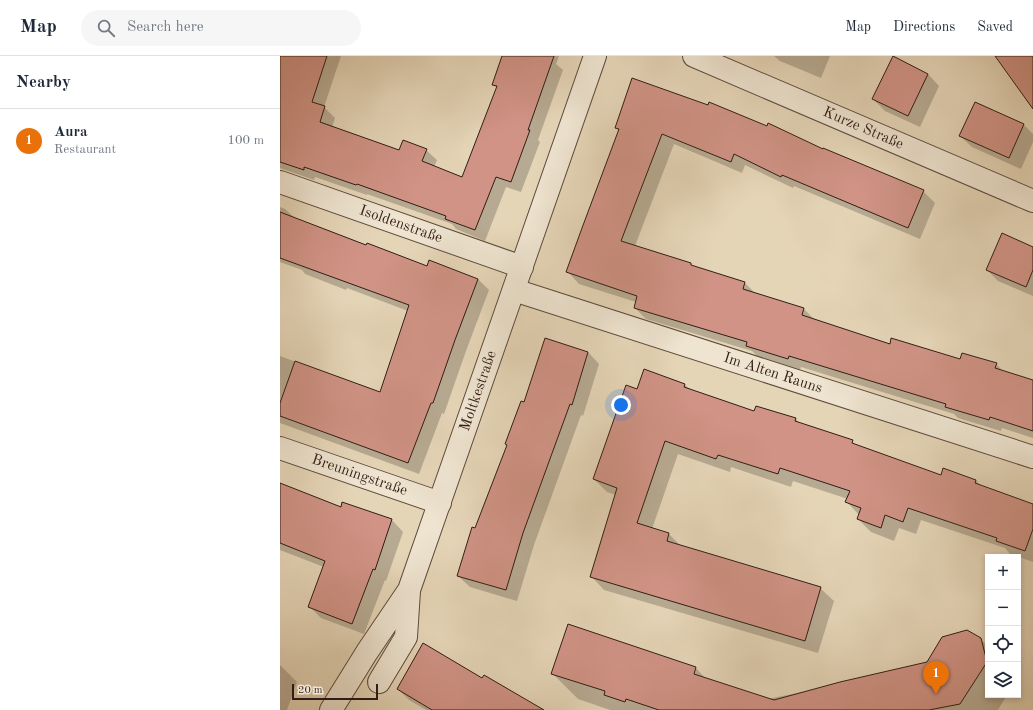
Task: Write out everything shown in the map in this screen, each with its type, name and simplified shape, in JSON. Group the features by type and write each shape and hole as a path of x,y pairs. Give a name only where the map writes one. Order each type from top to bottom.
{"street":[{"name":"Moltkestraße","path":"331,710 367,652 409,590 595,56"},
{"name":"Kurze Straße","path":"694,56 1033,201"},
{"name":"Isoldenstraße","path":"280,182 522,267"},
{"name":"Im Alten Rauns","path":"514,290 1033,457"},
{"name":"Breuningstraße","path":"280,448 440,503"},
{"path":"379,682 406,637 409,590"}],"building":[{"path":"280,56 327,56 312,102 325,106 320,122 399,150 403,140 427,149 422,161 462,177 497,86 492,85 502,56 554,56 511,182 496,177 475,230 445,219 446,216 357,184 356,185 304,167 304,170 280,162"},
{"path":"893,56 928,74 908,116 872,99"},
{"path":"995,56 1033,56 1033,109"},
{"path":"632,78 708,105 709,102 767,126 768,123 823,149 924,190 908,228 782,175 781,177 734,154 731,162 662,134 621,241 745,282 743,289 804,308 802,315 890,344 891,338 960,359 962,353 997,363 995,368 1033,380 1033,431 990,417 989,420 945,407 946,404 789,356 788,359 746,346 747,342 634,308 637,296 566,272 619,129 615,128"},
{"path":"975,102 1024,124 1009,158 959,136"},
{"path":"280,212 366,245 367,243 427,266 429,260 478,279 433,403 431,403 408,463 280,416 280,403 295,361 380,392 409,305 280,258"},
{"path":"1002,233 1033,247 1033,270 1026,287 986,270"},
{"path":"545,338 588,352 572,405 570,404 523,533 506,590 457,576 472,527 475,528 507,445 505,444 521,401 524,402"},
{"path":"644,369 685,384 684,387 754,411 756,406 796,418 795,421 853,440 852,443 941,475 943,468 976,480 975,483 1033,504 1033,529 1025,551 996,541 997,538 908,508 903,522 885,515 881,528 857,519 861,508 845,502 850,491 780,468 778,474 718,455 716,459 665,441 637,523 669,533 667,541 821,587 805,641 590,577 617,488 593,479 626,385 637,389"},
{"path":"280,483 341,507 342,502 392,519 375,570 373,569 352,624 308,607 325,561 280,543"},
{"path":"568,624 696,667 694,674 774,700 840,682 927,662 942,637 967,630 981,638 985,654 985,665 960,704 929,710 659,710 626,699 625,702 604,695 605,691 551,674"},
{"path":"423,643 482,678 484,675 544,710 432,710 397,689"}],"place":[{"name":"Aura","path":"936,694"}]}
